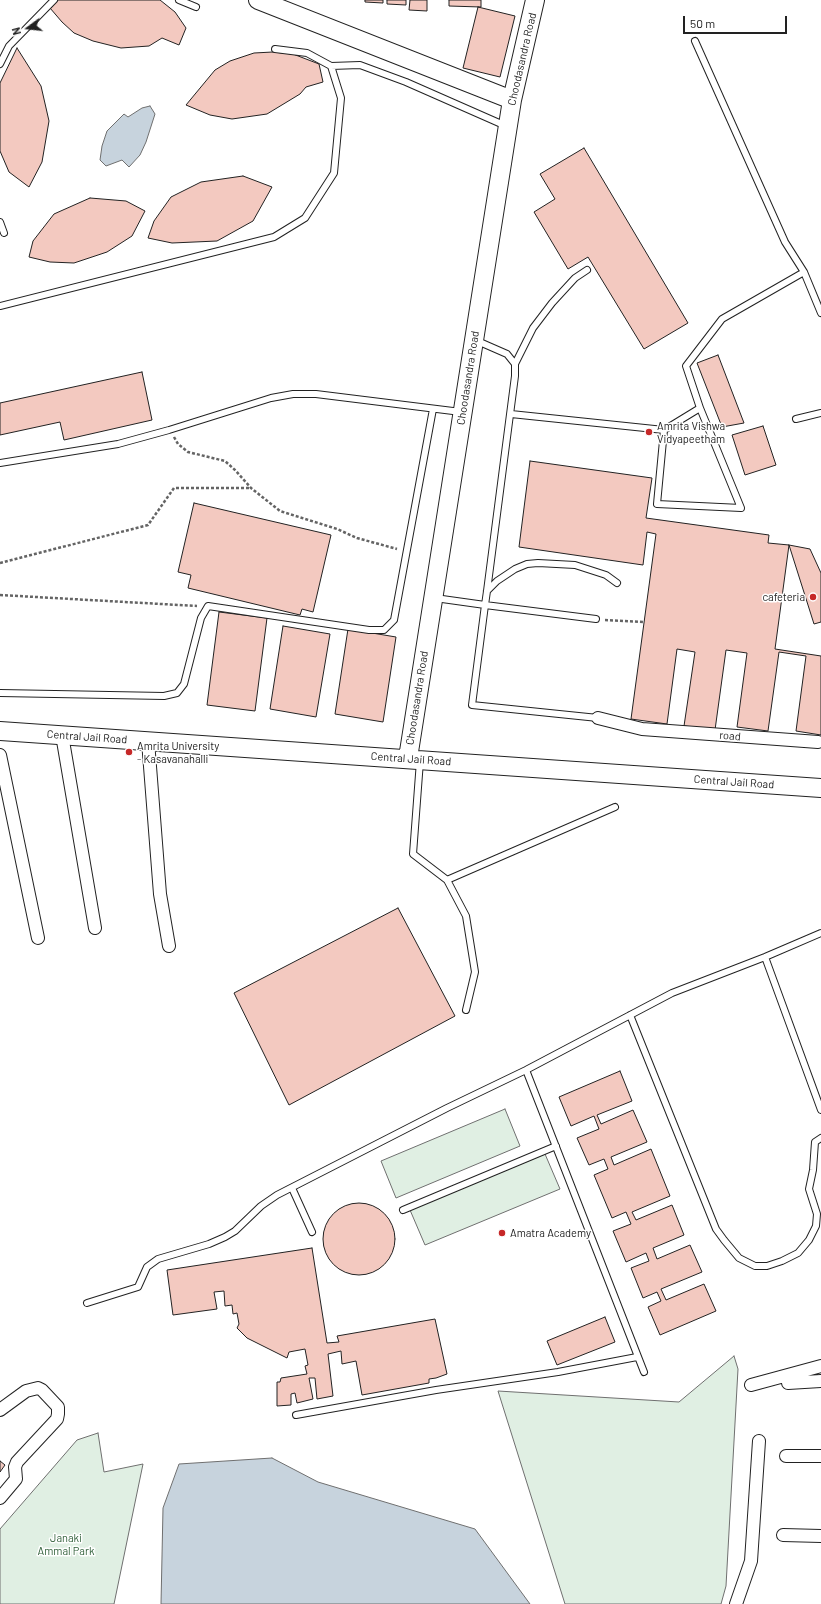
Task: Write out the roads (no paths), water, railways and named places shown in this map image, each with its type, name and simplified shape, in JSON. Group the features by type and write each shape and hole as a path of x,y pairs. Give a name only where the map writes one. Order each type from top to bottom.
{"street":[{"path":"258,0 512,100"},
{"name":"Choodasandra Road","path":"414,759 433,598 512,100 535,0"},
{"name":"road","path":"598,718 642,729 818,742"},
{"name":"Central Jail Road","path":"0,731 821,788"},
{"path":"62,735 95,928"},
{"path":"148,741 160,894 169,946"},
{"path":"0,755 38,938"},
{"path":"751,1385 821,1366"},
{"path":"788,1383 821,1382"},
{"path":"0,1410 26,1391 38,1388 42,1390 58,1407 58,1419 17,1462 15,1467 16,1479 0,1498"},
{"path":"736,1604 751,1561 758,1441"},
{"path":"786,1456 821,1456"},
{"path":"783,1535 821,1536"}],"lane":[{"path":"0,64 9,46 54,0"},
{"path":"179,0 196,7"},
{"path":"696,41 736,135 785,242 804,272 821,313"},
{"path":"275,49 307,53 332,66 360,64 406,82 508,127"},
{"path":"0,306 274,237 305,218 334,173 341,98 332,66"},
{"path":"0,222 4,233"},
{"path":"587,270 575,278 533,328 515,364 516,376 472,705 598,718"},
{"path":"664,430 657,504 741,508 700,408 686,366 722,319 804,272"},
{"path":"474,339 507,354 515,364"},
{"path":"0,463 118,444 169,430 271,398 292,394 316,394 463,412"},
{"path":"511,414 664,430 700,408"},
{"path":"0,693 164,696 177,693 184,684 201,618 208,606 369,630 384,630 394,620 433,409"},
{"path":"796,419 821,413"},
{"path":"487,591 496,581 515,569 527,564 538,563 575,564 606,575 617,583"},
{"path":"433,598 596,619"},
{"path":"414,759 413,854 447,880 466,916 475,972 466,1010"},
{"path":"447,880 615,807"},
{"path":"87,1303 138,1287 144,1273 152,1263 165,1257 209,1244 225,1237 235,1231 261,1206 292,1188 447,1108 526,1070 630,1014 672,993 765,957 821,933"},
{"path":"765,957 821,1110"},
{"path":"630,1014 716,1229 739,1258 755,1266 767,1266 798,1253 809,1240 816,1226 817,1214 809,1189 813,1170 815,1142 821,1138"},
{"path":"526,1070 644,1372"},
{"path":"403,1210 556,1146"},
{"path":"292,1188 312,1232"},
{"path":"296,1415 436,1390 558,1372 637,1356"}],"place":[{"name":"Amrita Vishwa Vidyapeetham","path":"649,432"},
{"name":"cafeteria","path":"813,597"},
{"name":"Amrita University - Kasavanahalli","path":"129,752"},
{"name":"Amatra Academy","path":"502,1233"}],"park label":[{"name":"Janaki Ammal Park","path":"66,1544"}]}
